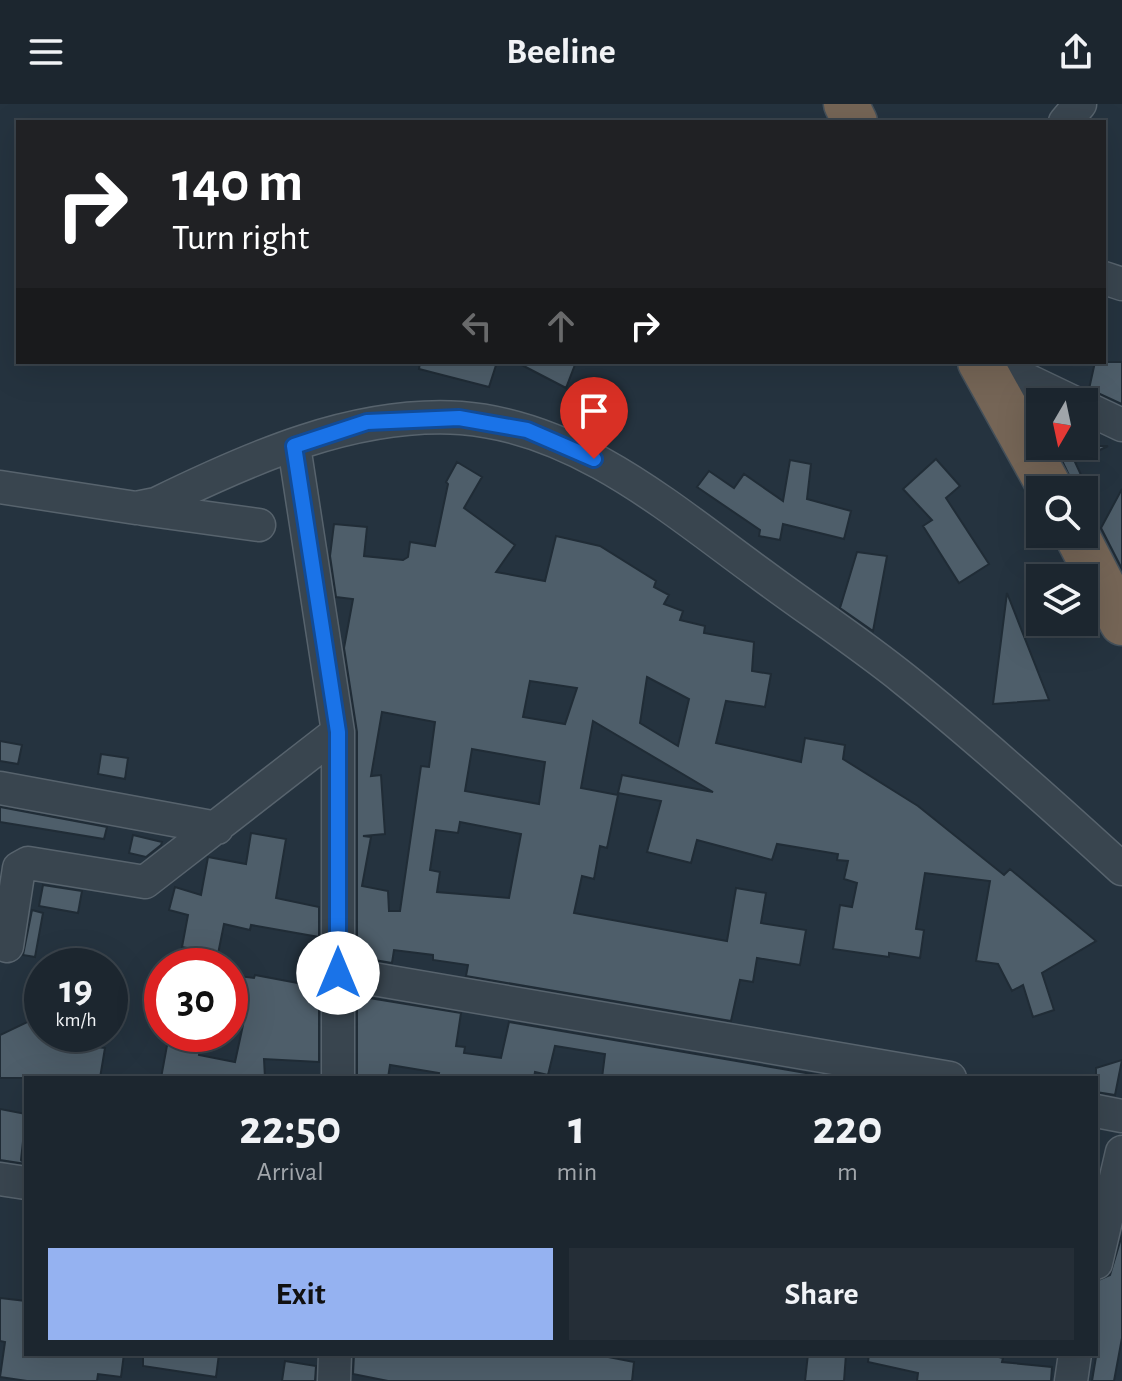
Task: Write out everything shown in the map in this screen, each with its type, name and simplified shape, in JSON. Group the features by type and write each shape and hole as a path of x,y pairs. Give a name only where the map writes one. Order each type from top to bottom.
{"highway":[{"path":"984,369 1043,476"},
{"path":"1083,548 1122,623"}],"street":[{"path":"1067,120 1080,104"},
{"path":"984,369 1027,380 1044,388"},
{"path":"1098,414 1122,425"},
{"path":"136,508 156,504 287,450 367,422 459,418 505,424 535,433 594,459 677,514 903,678 1122,869"},
{"path":"287,450 338,732 338,1076"},
{"path":"0,487 259,525"},
{"path":"7,946 19,868 28,863 145,882 338,732"},
{"path":"0,788 217,828"},
{"path":"338,973 938,1076"},
{"path":"1098,1111 1122,1116"},
{"path":"1098,1254 1122,1152"},
{"path":"0,1179 24,1183"},
{"path":"334,1381 335,1356"},
{"path":"1071,1381 1075,1356"}],"building":[{"path":"1122,362 1122,404 1098,393 1098,388 1089,388 1095,364"},
{"path":"420,364 496,364 489,387 419,369"},
{"path":"520,364 575,364 566,388"},
{"path":"936,459 960,486 946,498 989,564 959,583 923,526 932,520 903,489"},
{"path":"790,460 811,464 807,499 851,511 844,539 783,524 780,540 759,536 760,530 697,487 709,471 734,488 744,474 783,501"},
{"path":"1062,460 1079,460 1075,462 1082,476 1069,476"},
{"path":"457,462 482,477 464,508 515,545 496,572 545,581 556,536 600,546 656,581 654,587 669,595 664,604 683,611 680,620 705,626 704,633 754,642 752,671 771,674 765,707 726,701 716,743 801,762 805,738 845,745 843,759 918,806 1004,875 1010,869 1096,941 1042,973 1054,1010 1033,1017 1023,985 1012,991 998,964 976,961 990,881 925,873 916,929 924,930 920,958 889,953 889,957 833,949 840,905 852,907 857,883 844,879 848,861 837,860 838,854 777,844 772,860 697,840 691,863 647,852 661,801 618,793 622,775 713,792 593,721 581,788 618,795 607,848 600,846 594,879 582,876 574,913 727,941 736,888 766,893 761,923 806,930 800,965 757,958 753,982 740,980 731,1021 466,976 468,965 433,960 433,955 394,950 392,963 357,957 357,732 344,648 353,599 336,597 330,556 334,524 367,527 364,556 403,560 408,557 410,542 435,546 446,482","holes":["647,677 689,699 678,746 640,723","530,681 577,688 565,724 523,717","382,712 435,722 429,767 421,766 400,911 389,911 388,891 362,886 371,837 363,836 385,834 381,775 371,776","472,749 545,762 539,804 465,791","460,822 521,834 509,898 437,892 440,872 430,870 436,830 458,833"]},
{"path":"1122,489 1122,569 1101,528"},
{"path":"857,552 887,556 873,631 840,608"},
{"path":"1007,593 1049,700 993,704"},
{"path":"0,741 22,745 18,764 0,761"},
{"path":"101,754 128,758 125,779 98,774"},
{"path":"0,807 107,827 104,839 0,822"},
{"path":"251,833 286,839 276,898 319,907 319,937 251,925 250,930 224,924 219,948 182,947 188,915 169,910 175,887 201,895 208,857 246,864"},
{"path":"133,835 162,842 146,857 129,853"},
{"path":"43,885 82,891 78,913 39,906"},
{"path":"32,910 43,913 37,948 24,948"},
{"path":"255,975 319,987 319,1062 264,1059 265,1076 161,1076 166,1052 199,1052 199,1055 235,1062 237,1052 248,1052 248,977 254,978"},
{"path":"357,996 461,1013 456,1046 465,1047 464,1053 501,1058 509,1022 823,1076 602,1076 605,1054 555,1046 548,1075 535,1072 534,1076 438,1076 439,1073 390,1065 388,1076 357,1076"},
{"path":"24,1024 24,1052 104,1052 100,1076 0,1078 0,1035"},
{"path":"1122,1060 1115,1095 1098,1092 1096,1068"},
{"path":"0,1109 24,1114 21,1160 24,1164 0,1160"},
{"path":"1122,1235 1122,1338 1114,1381 1092,1381 1098,1356 1098,1280 1110,1275"},
{"path":"0,1298 24,1301 24,1356 124,1356 121,1377 98,1374 97,1381 27,1381 0,1377 5,1342 0,1341"},
{"path":"143,1356 219,1356 216,1377 143,1366"},
{"path":"354,1356 603,1356 634,1362 632,1381 388,1381 353,1374"},
{"path":"808,1356 846,1356 844,1381 805,1381"},
{"path":"869,1356 994,1356 1003,1358 1002,1362 1052,1367 1051,1381 917,1381 918,1373 868,1362"},
{"path":"285,1361 316,1366 315,1381 282,1381"}],"route":[{"path":"338,973 338,732 294,446 367,422 459,418 527,430 594,459"}]}
